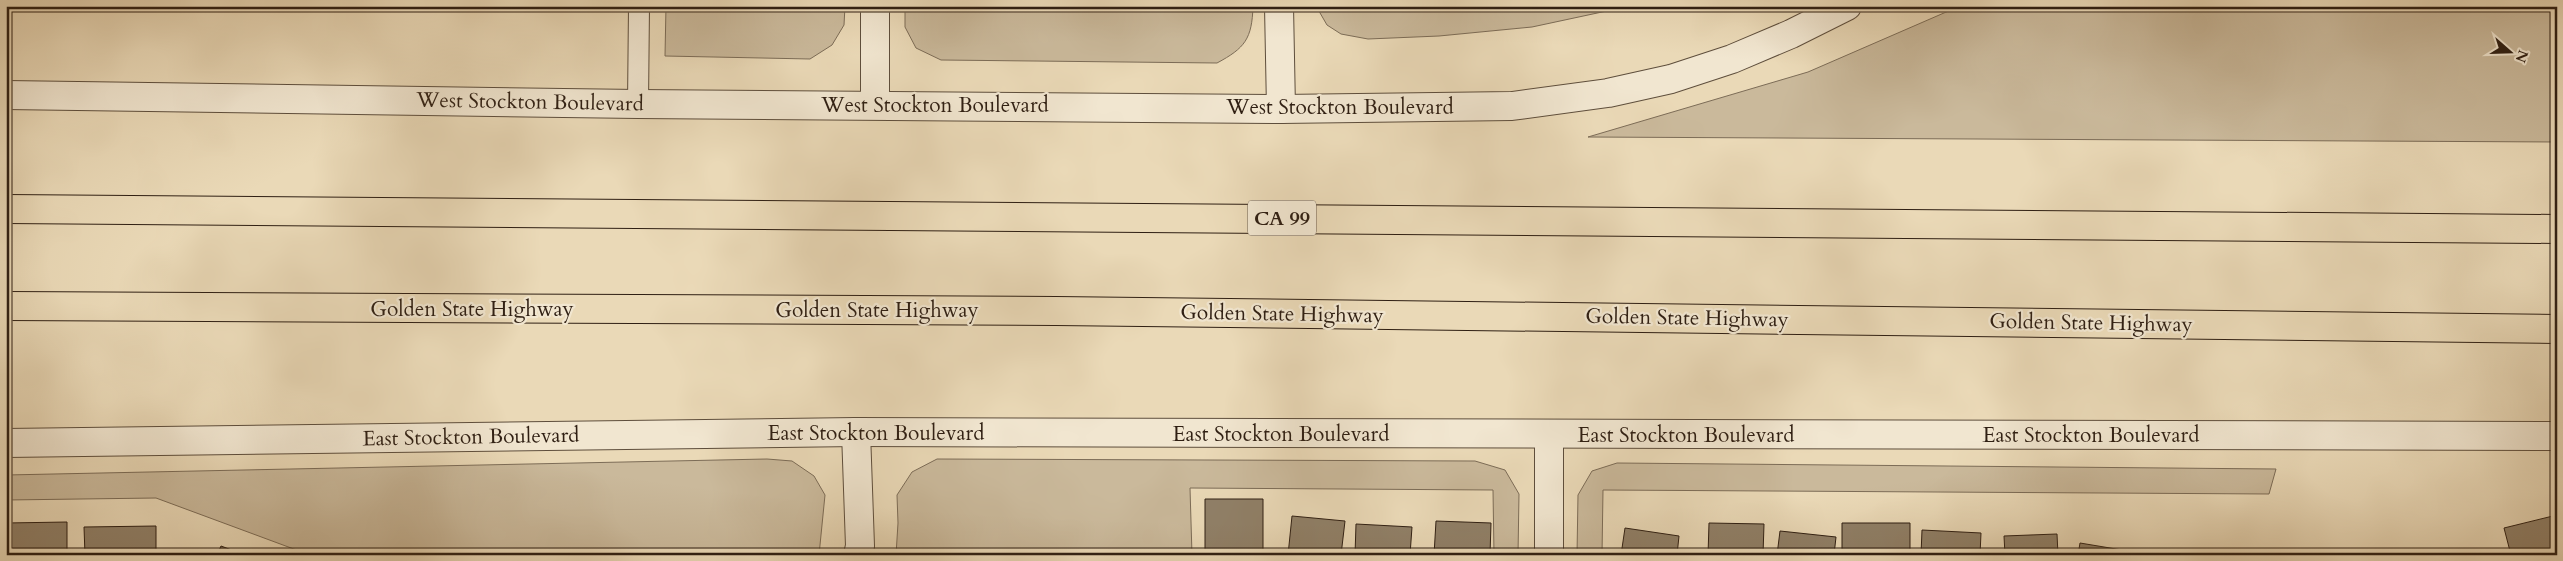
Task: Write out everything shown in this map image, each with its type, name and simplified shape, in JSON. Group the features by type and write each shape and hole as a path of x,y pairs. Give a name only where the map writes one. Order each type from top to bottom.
{"highway":[{"name":"CA 99","path":"6,209 2557,229"},
{"name":"Golden State Highway","path":"6,306 1066,311 2557,329"},
{"path":"6,310 69,307"}],"street":[{"path":"875,6 875,104"},
{"path":"1279,6 1280,108"},
{"name":"West Stockton Boulevard","path":"6,95 638,104 1280,108 1512,106 1608,93 1671,79 1732,59 1791,34 1847,6"},
{"path":"856,432 860,546 858,555"},
{"name":"East Stockton Boulevard","path":"6,443 856,432 2557,436"},
{"path":"1549,434 1549,555"}],"lane":[{"path":"638,104 639,6"}],"shaded area":[{"path":"666,6 845,6 844,25 832,45 810,59 665,56"},
{"path":"905,6 1253,6 1249,35 1240,47 1227,58 1217,63 941,60 916,48 905,27"},
{"path":"1316,6 1630,6 1532,27 1439,36 1368,39 1341,34 1327,25"},
{"path":"1960,6 2557,6 2557,142 1588,137 1808,72"},
{"path":"767,459 792,461 814,476 825,495 819,555 310,555 156,498 6,500 6,475"},
{"path":"937,459 1475,461 1505,470 1519,494 1518,555 1494,555 1493,490 1190,488 1192,555 896,555 897,495 912,472"},
{"path":"1617,463 2276,469 2269,494 1603,490 1602,555 1577,555 1578,495 1592,471"}],"building":[{"path":"1205,499 1263,499 1263,555 1205,555"},
{"path":"2557,515 2557,555 2511,555 2504,528"},
{"path":"1292,516 1345,521 1341,555 1288,555"},
{"path":"1436,521 1491,523 1490,555 1434,555"},
{"path":"67,522 67,555 6,555 6,523"},
{"path":"1709,523 1764,524 1763,555 1708,555"},
{"path":"1842,523 1910,523 1910,555 1842,555"},
{"path":"1356,524 1412,527 1410,555 1355,555"},
{"path":"156,526 156,555 85,555 84,527"},
{"path":"1625,528 1679,536 1677,555 1621,555"},
{"path":"1922,530 1981,533 1980,555 1921,555"},
{"path":"1780,531 1836,537 1834,555 1777,555"},
{"path":"2057,534 2058,555 2005,555 2004,536"},
{"path":"2080,543 2134,552 2134,555 2078,555"},
{"path":"221,546 245,555 217,555"}]}
